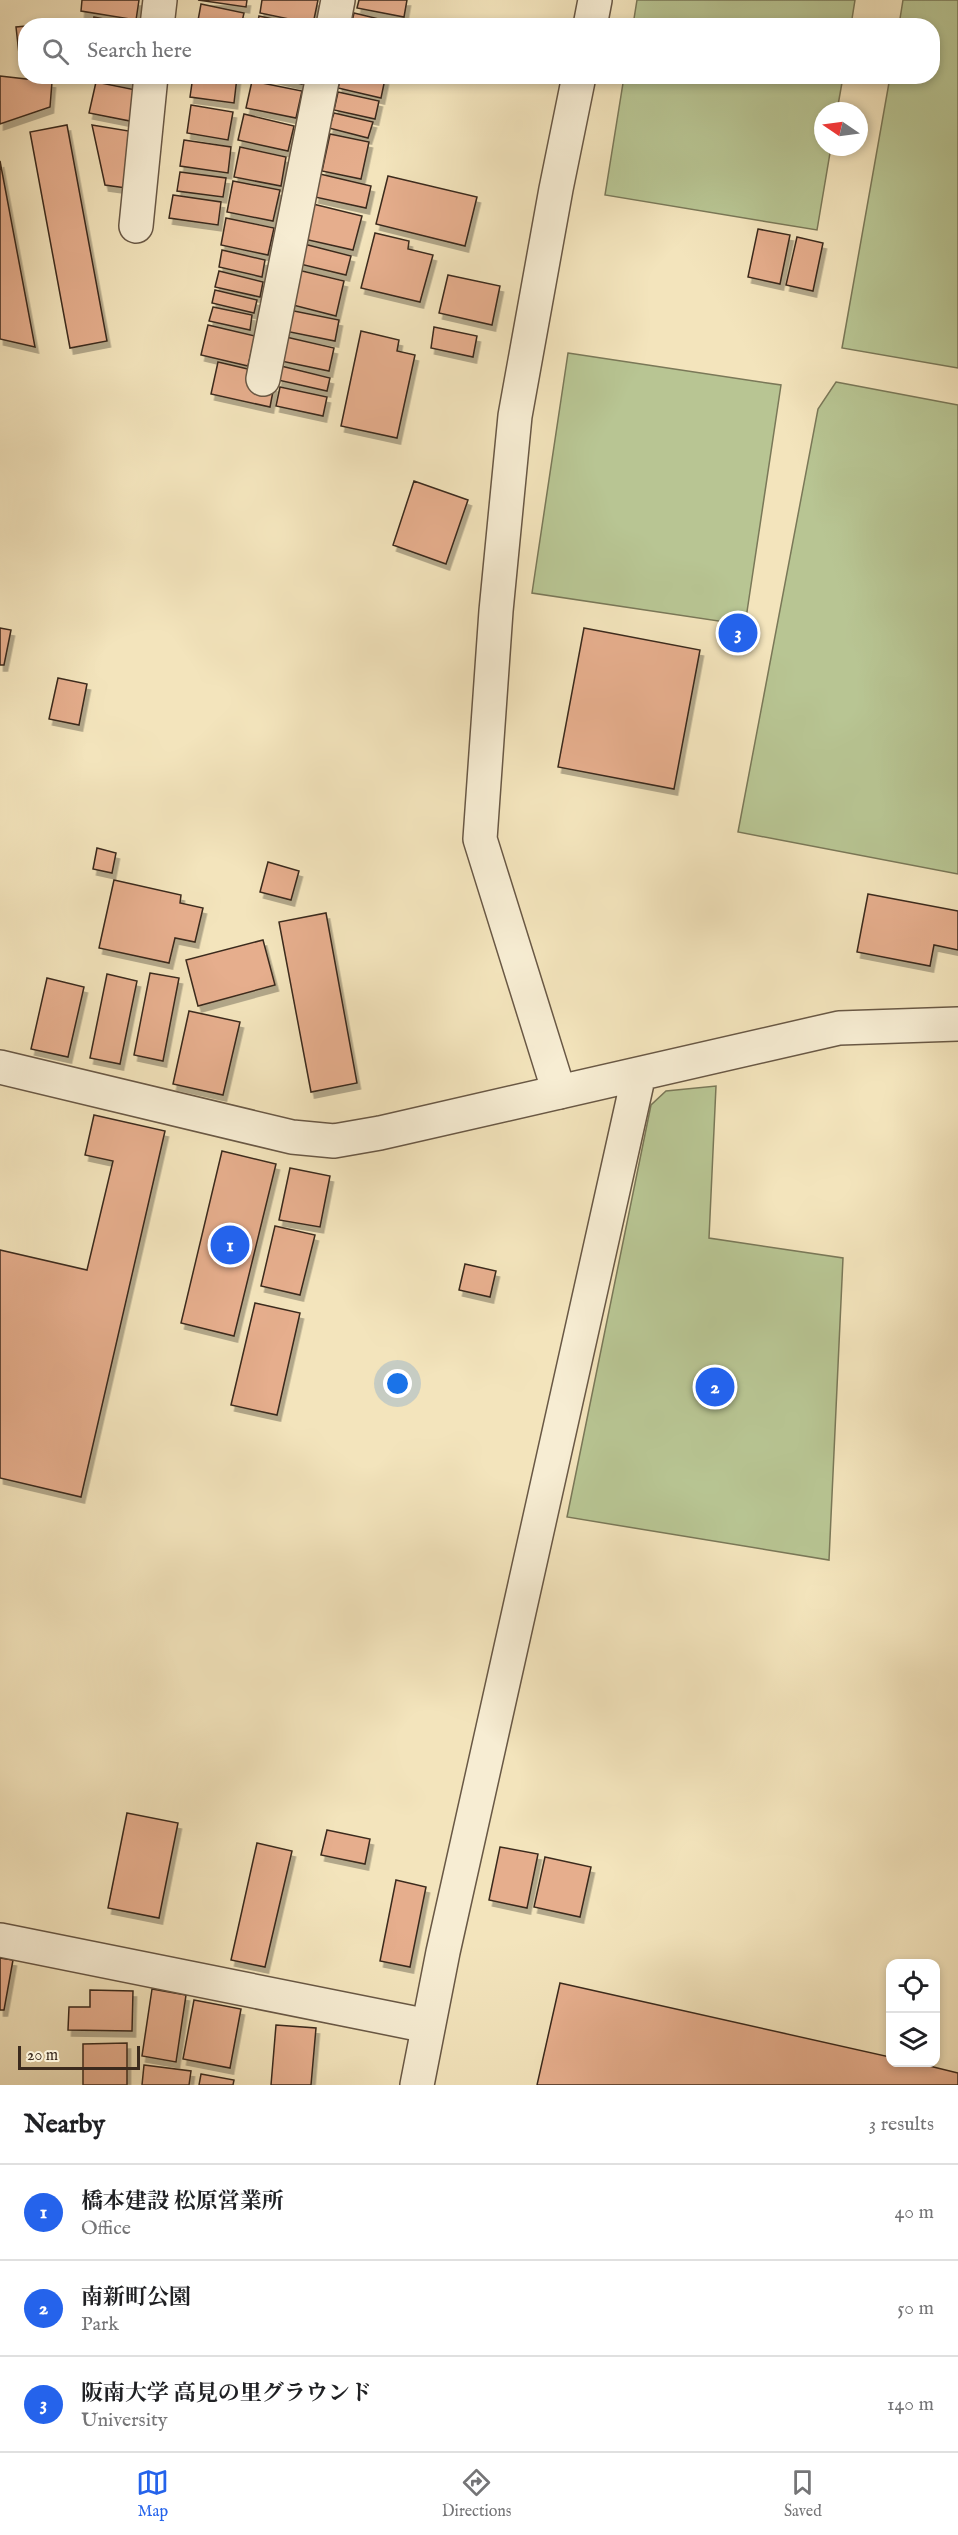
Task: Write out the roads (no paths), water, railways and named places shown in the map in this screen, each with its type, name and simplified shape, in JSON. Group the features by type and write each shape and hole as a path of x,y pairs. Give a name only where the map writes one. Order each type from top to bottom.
{"street":[{"path":"158,18 160,0"},
{"path":"335,18 338,0"},
{"path":"592,18 595,0"},
{"path":"136,226 151,84"},
{"path":"262,379 321,84"},
{"path":"559,1092 480,839 496,611 516,416 556,189 577,84"},
{"path":"0,1067 292,1137 334,1141 380,1133 839,1028 958,1024"},
{"path":"417,2085 442,1952 639,1074"},
{"path":"0,1940 428,2026"}],"place":[{"name":"阪南大学 高見の里グラウンド","path":"738,633"},
{"name":"橋本建設 松原営業所","path":"230,1245"},
{"name":"南新町公園","path":"715,1387"}]}
